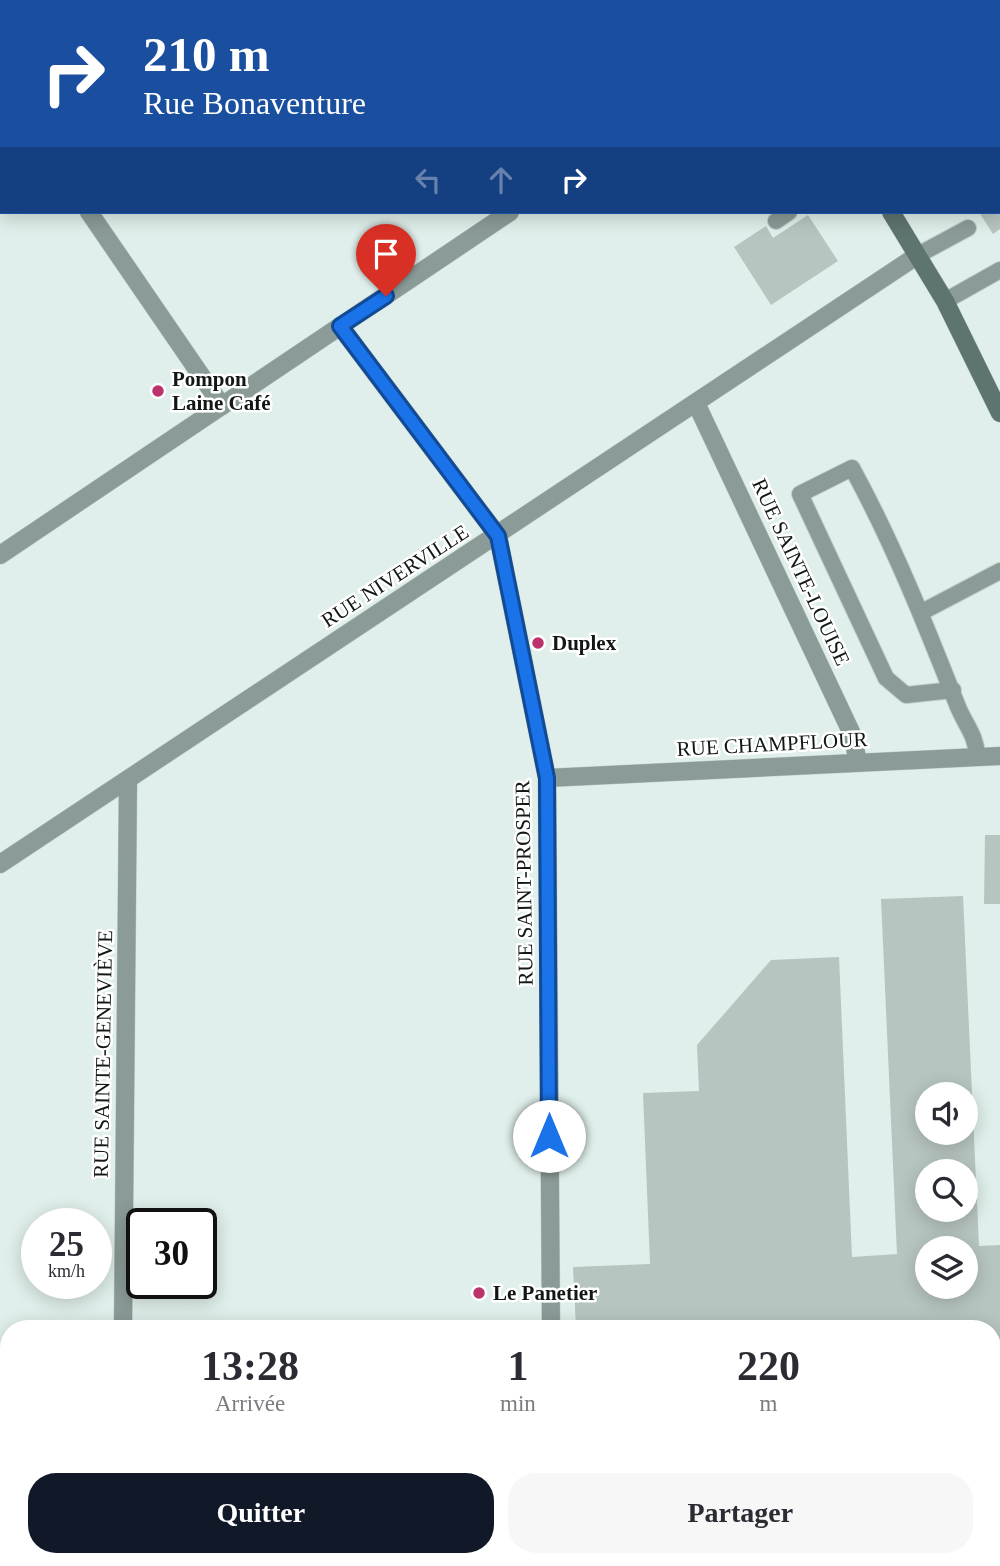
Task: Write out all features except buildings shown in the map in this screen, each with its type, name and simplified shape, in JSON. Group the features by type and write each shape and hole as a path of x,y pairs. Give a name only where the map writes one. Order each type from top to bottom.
{"main road":[{"path":"892,214 945,301 1000,413"}],"street":[{"path":"90,214 222,406"},
{"path":"0,555 507,214"},
{"name":"RUE NIVERVILLE","path":"5,860 498,536 918,255"},
{"name":"RUE SAINT-PROSPER","path":"340,326 498,536 547,778 551,1320"},
{"name":"RUE SAINTE-LOUISE","path":"696,403 852,734 859,762"},
{"name":"RUE CHAMPFLOUR","path":"547,778 1000,755"},
{"name":"RUE SAINTE-GENEVIÈVE","path":"123,1320 128,781"},
{"path":"0,842 5,860"}],"lane":[{"path":"918,255 968,228"},
{"path":"945,301 1000,270"},
{"path":"953,690 906,695 886,678 800,494 852,468 922,611 953,690 959,710 973,730 977,756"},
{"path":"922,611 1000,571"}],"place":[{"name":"Pompon Laine Café","path":"158,391"},
{"name":"Duplex","path":"538,643"},
{"name":"Le Panetier","path":"479,1293"}],"route":[{"path":"386,296 340,326 498,536 547,778 549,1136"}]}
